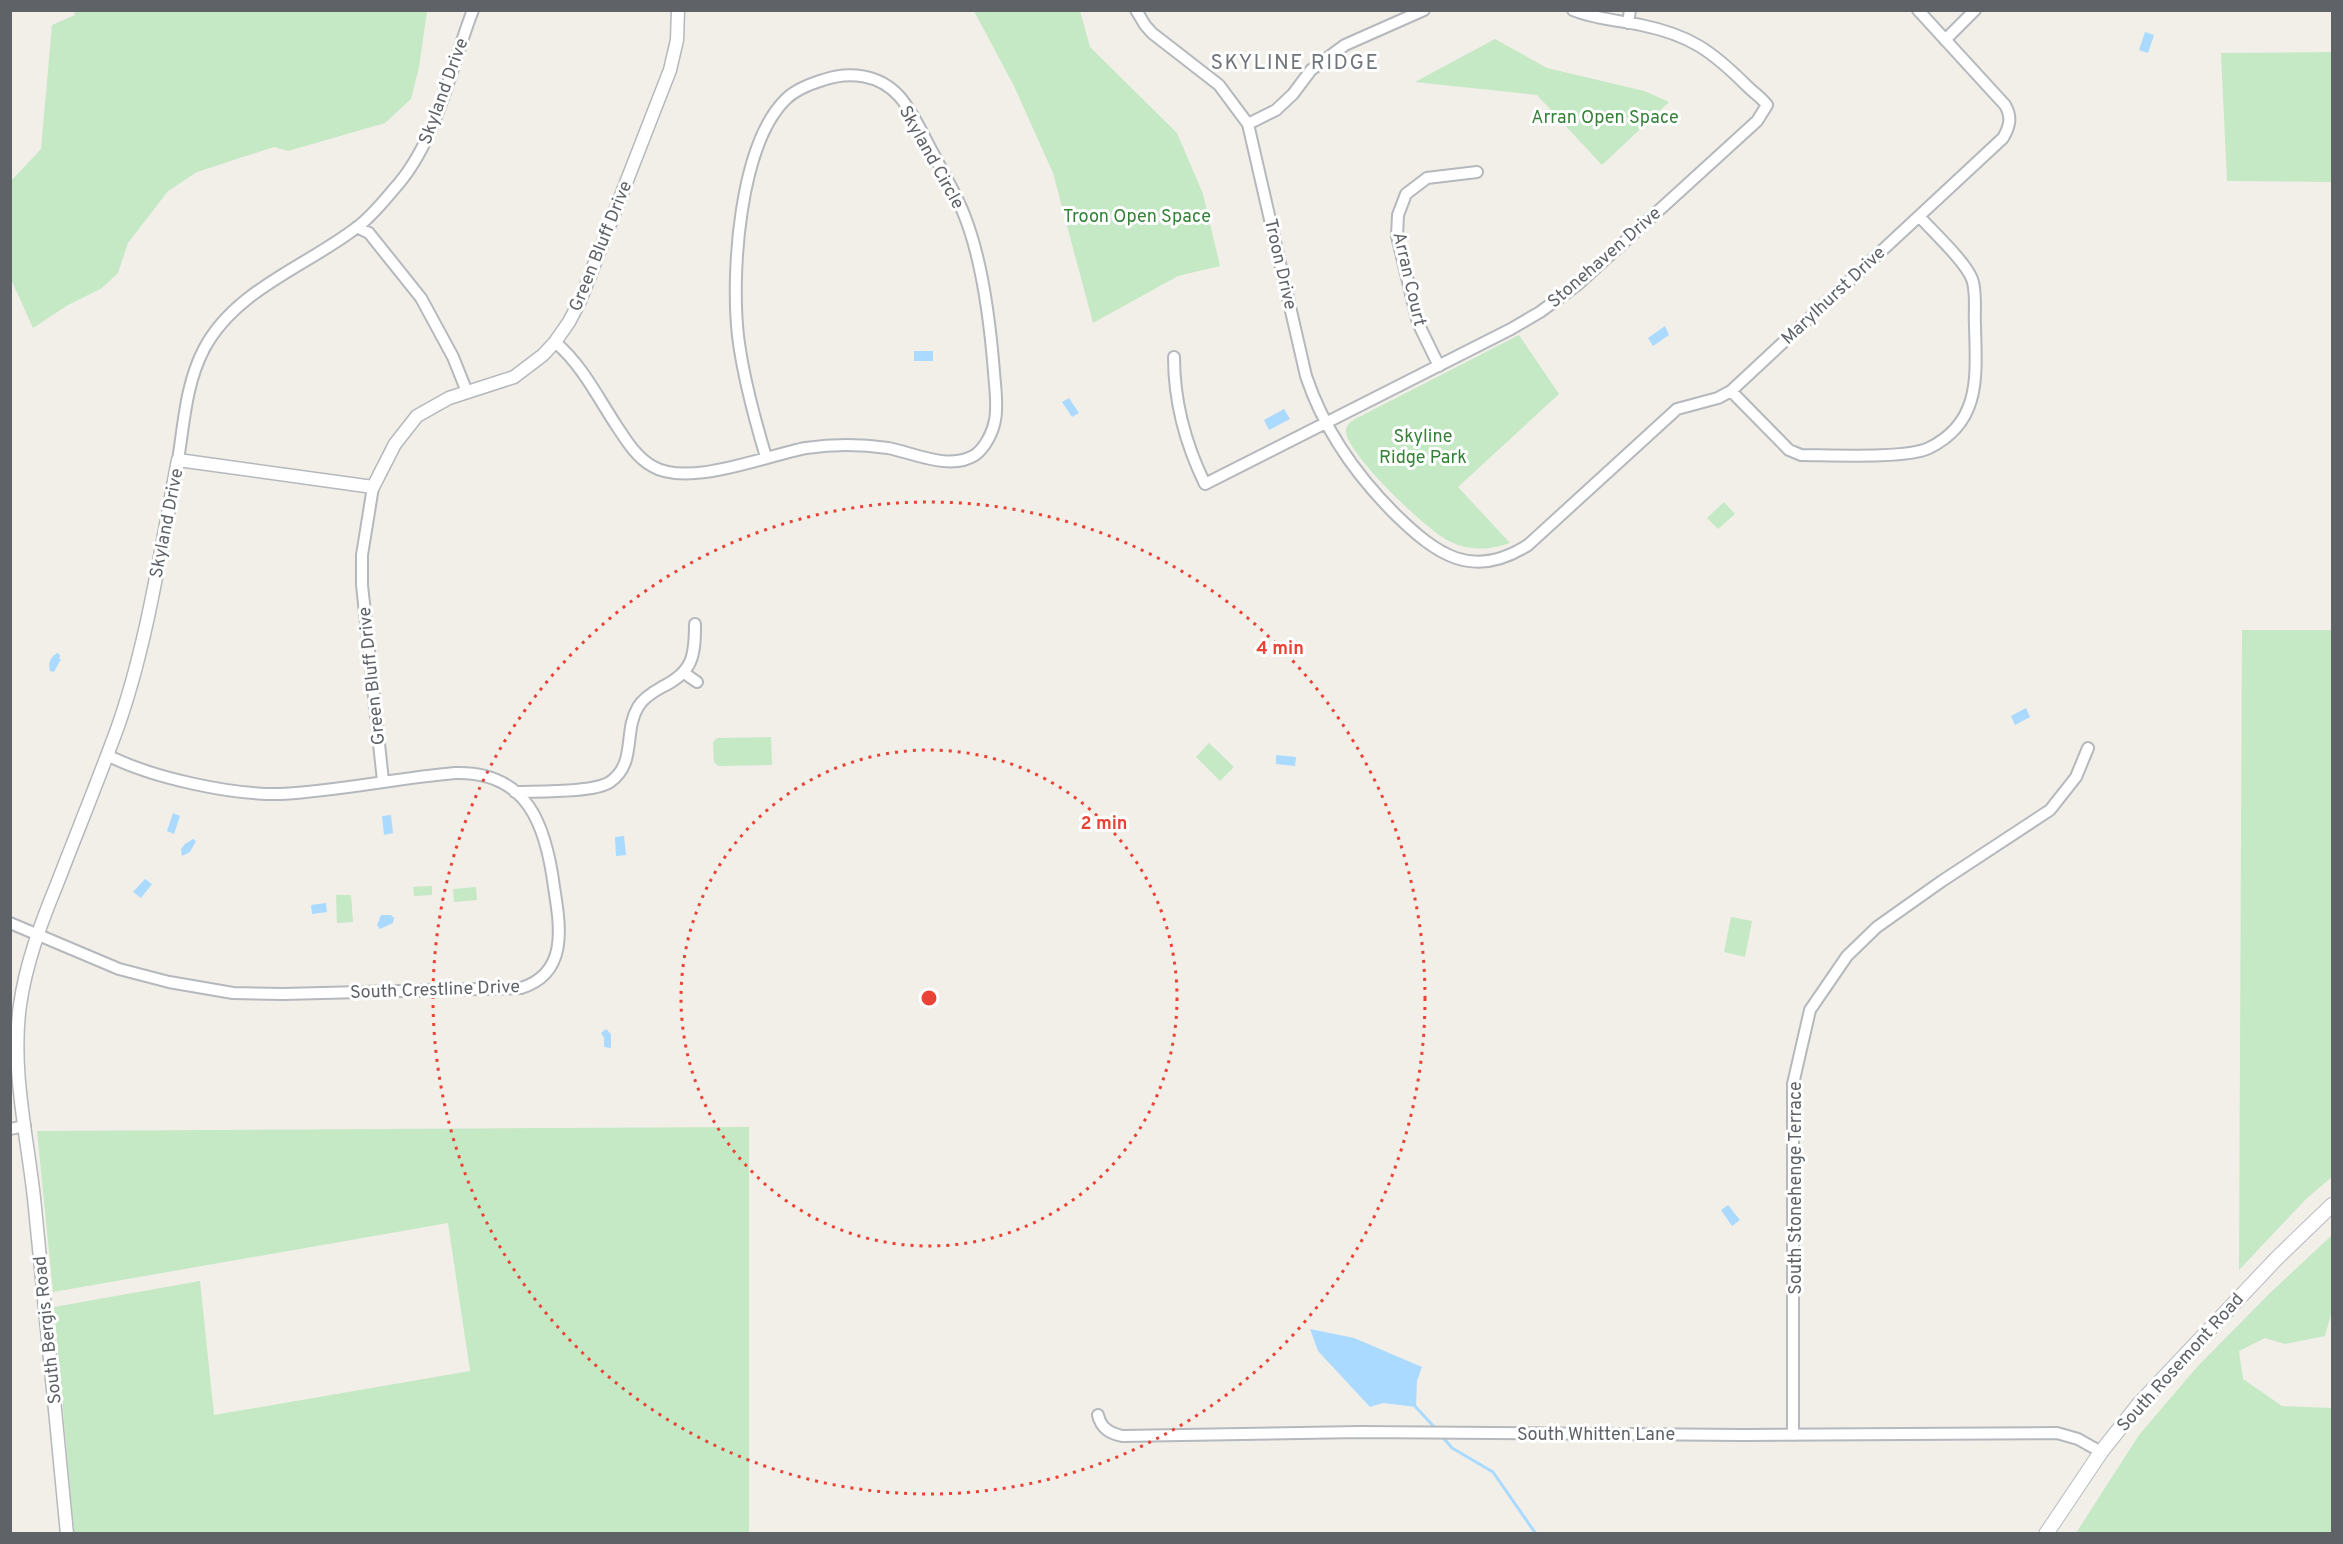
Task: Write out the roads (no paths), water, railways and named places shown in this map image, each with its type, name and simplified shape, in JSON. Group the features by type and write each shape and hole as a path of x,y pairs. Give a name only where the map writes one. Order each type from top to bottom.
{"main road":[{"name":"South Rosemont Road","path":"2046,1533 2101,1452 2139,1404 2210,1327 2332,1205"}],"street":[{"name":"Skyland Drive","path":"25,1126 17,1049 19,1015 25,980 37,935 122,714 156,575 191,381 204,348 232,313 263,287 357,227 395,188 424,146 473,10"},
{"name":"Green Bluff Drive","path":"383,781 362,585 362,555 374,487 395,444 417,416 438,403 514,377 543,356 555,342 580,301 659,100 674,54 678,10"},
{"name":"Troon Drive","path":"1136,10 1144,25 1152,33 1219,85 1248,124 1306,376 1326,424 1357,473 1412,530 1438,551 1458,558 1477,561 1508,557 1531,543"},
{"path":"1248,124 1276,110 1293,94 1311,70 1346,44 1424,10"},
{"name":"Stonehaven Drive","path":"1174,357 1176,398 1182,424 1205,484 1439,366 1540,312 1577,285 1757,121 1767,105 1719,58 1697,43 1674,33 1605,20 1573,10"},
{"path":"1628,23 1630,10"},
{"name":"Marylhurst Drive","path":"1531,543 1670,414 1690,404 1718,398 1731,391 1999,143 2008,130 2010,121 2005,105 1918,10"},
{"path":"1945,40 1976,10"},
{"name":"Skyland Circle","path":"555,342 570,355 582,371 639,457 650,465 673,474 703,473 802,449 836,445 887,448 932,459 961,460 973,457 982,448 995,419 996,399 990,326 980,275 965,217 923,136 899,96 879,81 862,76 832,77 799,89 788,97 765,129 750,174 739,229 735,283 736,314 746,384 766,457"},
{"name":"Arran Court","path":"1439,366 1418,323 1413,305 1397,236 1398,215 1406,194 1427,178 1477,172"},
{"path":"1731,391 1789,450 1801,455 1914,453 1937,443 1956,428 1963,420 1973,397 1976,372 1974,286 1967,269 1919,216"},
{"path":"357,227 369,233 421,298 453,357 467,392"},
{"path":"178,460 374,487"},
{"path":"515,792 581,789 610,782 624,767 629,753 631,729 637,708 649,694 675,681 684,673 693,656 695,624"},
{"path":"684,673 697,682"},
{"name":"South Stonehenge Terrace","path":"1793,1435 1793,1084 1810,1010 1847,956 1877,927 2050,810 2076,777 2088,748"},
{"name":"South Crestline Drive","path":"10,923 118,969 191,987 233,993 521,988 538,981 553,962 557,952 559,923 547,842 535,814 526,802 515,792 492,778 465,773 304,792 244,792 148,772 107,755"},
{"path":"10,1129 25,1126"},
{"name":"South Bergis Road","path":"25,1126 67,1533"},
{"name":"South Whitten Lane","path":"1098,1414 1103,1428 1112,1434 1122,1436 1360,1432 1793,1435 2057,1433 2078,1439 2101,1452"}],"water":[{"path":"2145,32 2154,35 2148,53 2139,50"},
{"path":"1665,326 1669,335 1653,346 1648,338"},
{"path":"914,351 933,351 933,361 914,361"},
{"path":"1069,398 1079,413 1072,417 1062,402"},
{"path":"1284,409 1290,419 1269,430 1264,420"},
{"path":"57,653 61,659 54,672 50,671 50,661"},
{"path":"2026,708 2030,717 2015,725 2011,716"},
{"path":"1276,755 1296,757 1295,766 1276,764"},
{"path":"173,813 180,816 174,834 167,831"},
{"path":"391,815 393,833 384,835 382,816"},
{"path":"624,836 626,855 616,856 615,837"},
{"path":"193,839 196,841 190,852 182,856 181,849"},
{"path":"145,879 152,884 141,898 133,892"},
{"path":"326,903 327,912 312,914 311,905"},
{"path":"381,915 391,915 394,918 393,923 380,929 377,925"},
{"path":"606,1029 611,1034 611,1048 604,1047 604,1038 601,1033"},
{"path":"1728,1205 1740,1220 1732,1226 1721,1210"},
{"path":"1310,1329 1354,1338 1422,1367 1417,1381 1416,1407 1383,1403 1370,1407 1318,1351"}],"waterway":[{"path":"1413,1404 1437,1430"},
{"path":"1441,1435 1452,1448 1493,1472 1536,1534"}],"district":[{"name":"SKYLINE RIDGE","path":"1295,62"}],"park label":[{"name":"Arran Open Space","path":"1605,117"},
{"name":"Troon Open Space","path":"1137,216"},
{"name":"Skyline Ridge Park","path":"1423,446"}]}
